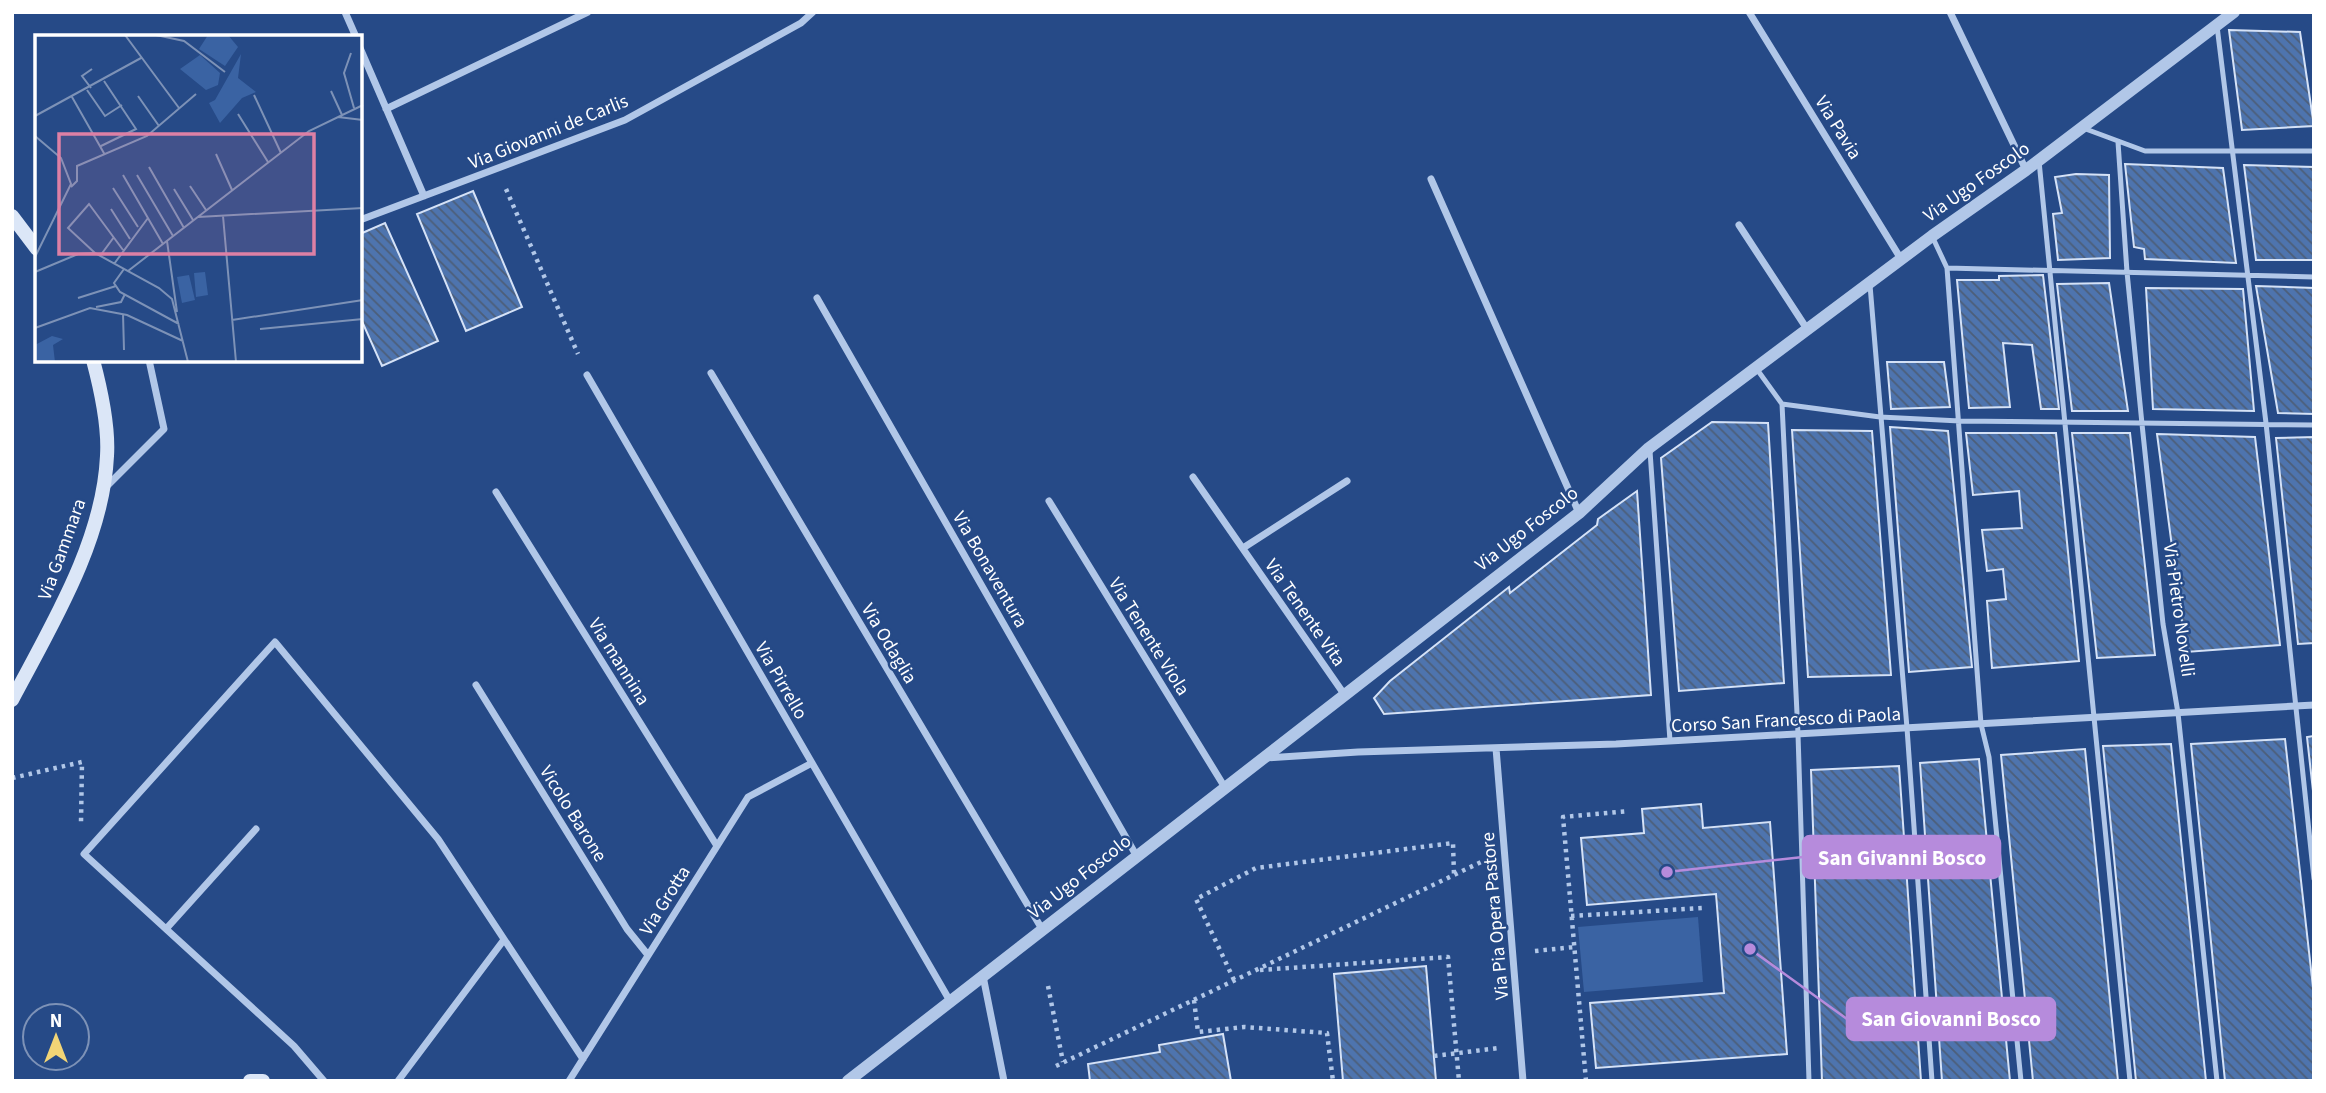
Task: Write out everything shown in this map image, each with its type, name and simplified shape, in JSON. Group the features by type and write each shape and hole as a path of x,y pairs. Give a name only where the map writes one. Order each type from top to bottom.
{"main road":[{"path":"12,216 35,246"},
{"name":"Via Gammara","path":"12,700 70,591 99,512 107,456 103,404 93,362"},
{"path":"250,1081 263,1081"}],"street":[{"path":"345,12 355,35"},
{"path":"386,109 588,12"},
{"name":"Via Giovanni de Carlis","path":"362,219 625,120 801,23 813,12"},
{"name":"Via Pavia","path":"1749,12 1901,259"},
{"path":"1950,12 2026,170"},
{"name":"Via Ugo Foscolo","path":"848,1081 1224,786 1579,513 1650,448 1932,236 2026,170 2234,12"},
{"path":"362,53 424,196"},
{"path":"1431,179 1579,513"},
{"path":"1739,225 1807,329"},
{"name":"Via Bonaventura","path":"817,298 1136,855"},
{"path":"102,491 164,429 149,362"},
{"name":"Via Odaglia","path":"710,373 1042,929"},
{"name":"Via Pirrello","path":"587,375 950,1001"},
{"name":"Via Tenente Vita","path":"1193,477 1344,694"},
{"name":"Via Tenente Vita","path":"1243,548 1347,481"},
{"name":"Via mannina","path":"496,492 717,846"},
{"name":"Via Tenente Viola","path":"1049,501 1224,786"},
{"path":"324,1081 294,1046 84,854 275,642 438,839 583,1059"},
{"name":"Vicolo Barone","path":"476,685 627,929 648,954"},
{"name":"Corso San Francesco di Paola","path":"1260,759 1358,752 1670,741 2314,705"},
{"name":"Via Pia Opera Pastore","path":"1496,748 1524,1081"},
{"name":"Via Grotta","path":"569,1081 748,797 812,763"},
{"path":"166,929 256,829"},
{"path":"398,1081 503,941"},
{"path":"983,975 1004,1081"}],"lane":[{"path":"2217,25 2266,423 2314,879"},
{"path":"2082,128 2145,151 2314,151"},
{"name":"Via Pietro Novelli","path":"2118,142 2127,272 2163,624 2178,713 2217,1081"},
{"path":"2039,160 2130,1081"},
{"path":"1932,236 1947,268 1982,724 1989,757 2021,1081"},
{"path":"1947,268 2314,277"},
{"path":"1870,284 1907,728 1932,1081"},
{"path":"1756,368 1783,404 1798,734 1809,1081"},
{"path":"1783,404 1880,417 1960,421 2314,425"},
{"path":"1650,448 1670,741"}],"path":[{"path":"497,169 587,375"},
{"path":"12,778 82,762 81,827 113,822"},
{"path":"1586,1081 1563,817 1629,811"},
{"path":"1234,980 1196,899 1256,868 1453,843 1454,875"},
{"path":"1056,1066 1504,851"},
{"path":"1571,915 1703,908"},
{"path":"1559,948 1574,947"},
{"path":"1255,970 1448,957 1459,1081"},
{"path":"1048,986 1063,1062"},
{"path":"1194,1000 1198,1032 1244,1027 1327,1033 1333,1081"},
{"path":"1434,1056 1475,1051"}],"shaded area":[{"path":"1698,917 1703,982 1584,992 1578,927"}],"building":[{"path":"2229,30 2300,32 2314,126 2242,130"},
{"path":"2125,164 2223,168 2236,263 2145,259 2144,249 2134,247"},
{"path":"2244,165 2314,167 2314,260 2256,260"},
{"path":"2076,174 2109,175 2110,258 2058,260 2053,214 2062,213 2055,177"},
{"path":"473,191 522,307 466,331 417,214"},
{"path":"385,223 438,341 382,366 362,321 362,233"},
{"path":"2043,275 2059,409 2041,409 2032,345 2003,343 2010,407 1969,408 1957,280 1999,280 1999,276"},
{"path":"2109,283 2128,411 2072,411 2057,284"},
{"path":"2256,286 2314,288 2314,414 2278,413"},
{"path":"2146,288 2243,289 2254,411 2153,409"},
{"path":"1887,362 1944,362 1950,407 1891,409"},
{"path":"1712,422 1768,423 1784,683 1679,691 1661,458"},
{"path":"1890,427 1948,431 1972,667 1909,672"},
{"path":"1792,430 1872,431 1891,675 1808,677"},
{"path":"1966,433 2056,433 2079,661 1992,668 1987,601 2006,599 2003,569 1987,571 1982,530 2022,528 2019,491 1973,495"},
{"path":"2072,433 2130,433 2155,655 2097,658"},
{"path":"2157,434 2255,437 2280,645 2186,652"},
{"path":"2314,437 2314,643 2298,644 2276,438"},
{"path":"1637,491 1651,695 1384,714 1374,698 1390,681 1509,587 1510,593 1597,525 1598,519"},
{"path":"2314,736 2314,800 2307,737"},
{"path":"2285,739 2314,996 2314,1081 2225,1081 2191,744"},
{"path":"2171,744 2206,1081 2136,1081 2103,746"},
{"path":"2085,749 2118,1081 2033,1081 2001,755"},
{"path":"1979,759 2010,1081 1942,1081 1920,763"},
{"path":"1899,766 1921,1081 1822,1081 1811,770"},
{"path":"1701,804 1703,828 1770,822 1787,1054 1596,1068 1590,1003 1724,993 1716,894 1587,905 1581,838 1644,833 1642,809"},
{"path":"1426,966 1436,1081 1343,1081 1334,974"},
{"path":"1223,1034 1231,1081 1090,1081 1088,1064 1160,1052 1159,1045"}],"place":[{"name":"San Givanni Bosco","path":"1667,872"},
{"name":"San Giovanni Bosco","path":"1750,949"}]}
